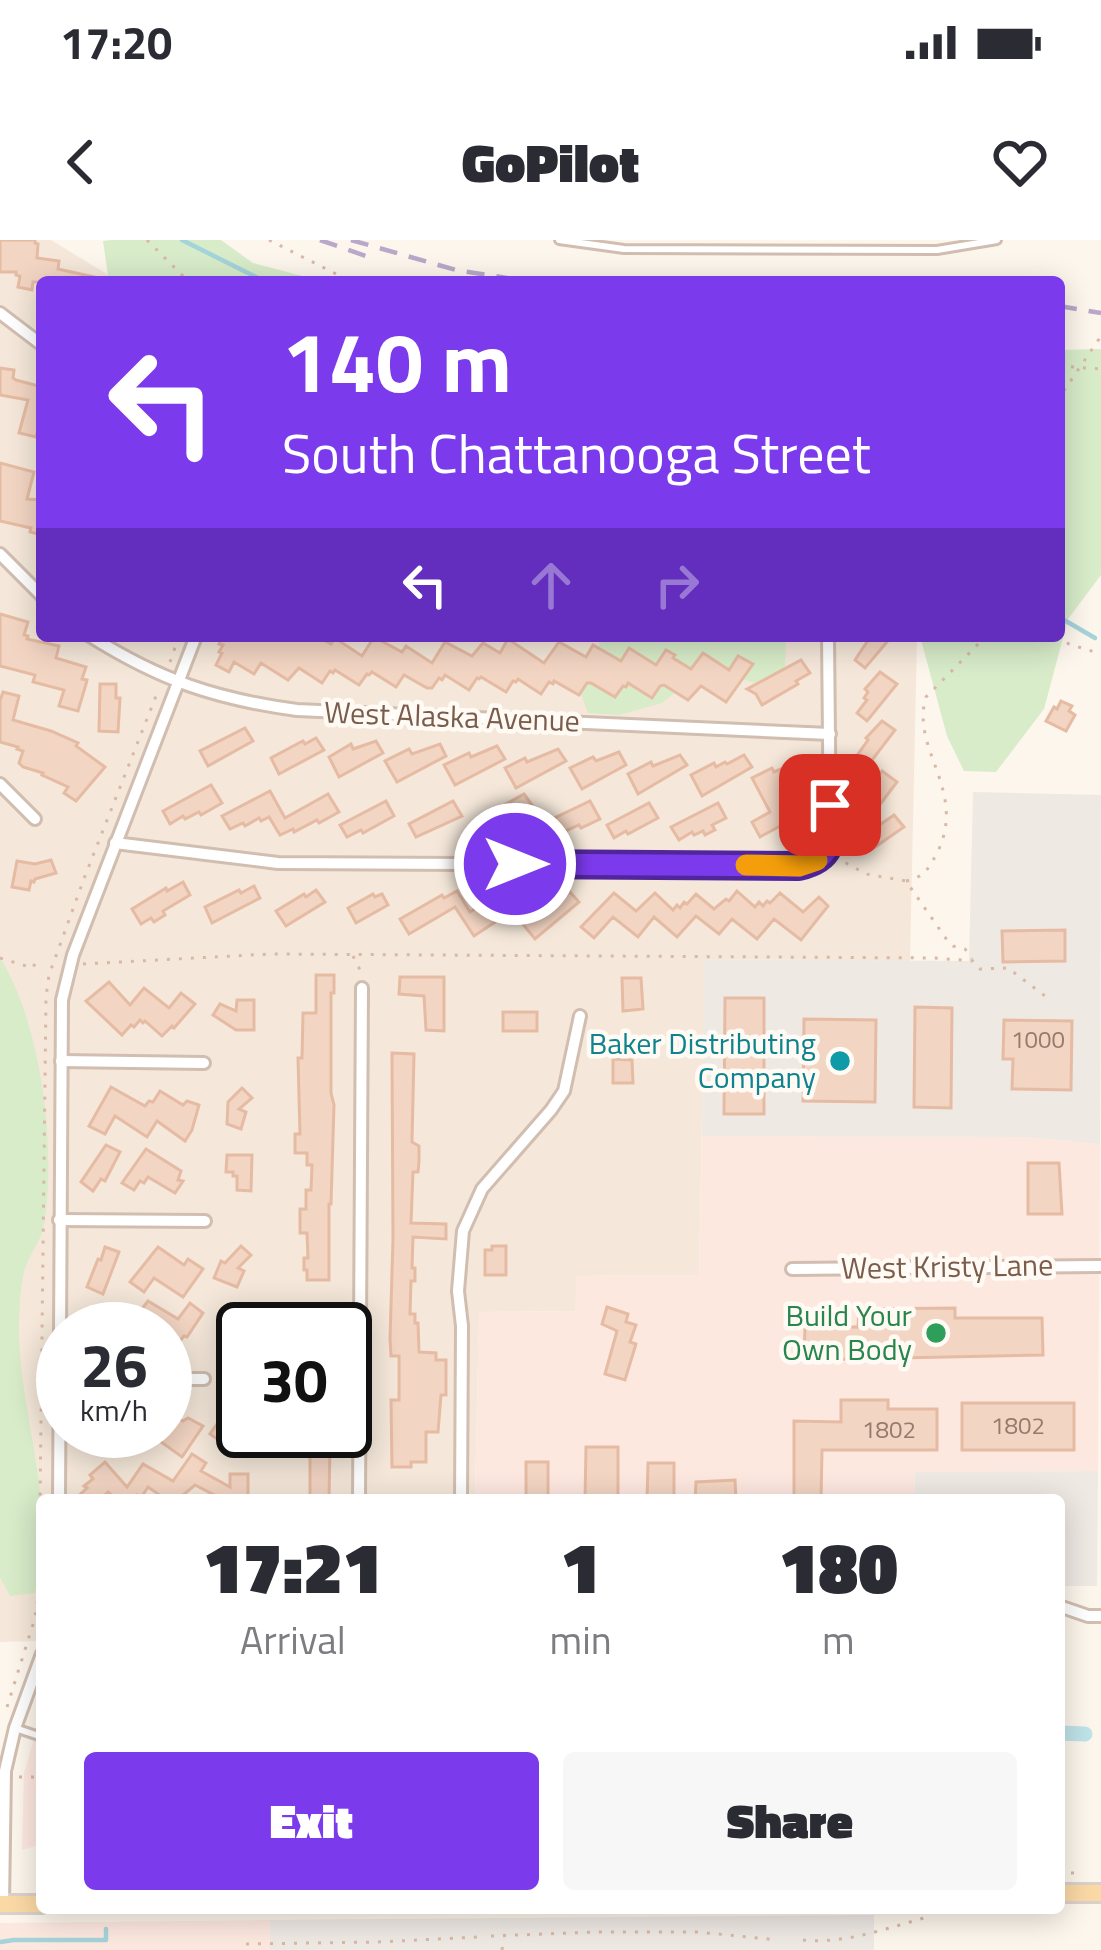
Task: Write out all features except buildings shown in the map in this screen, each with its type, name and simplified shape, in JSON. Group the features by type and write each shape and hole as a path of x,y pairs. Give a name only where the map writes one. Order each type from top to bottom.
{"main road":[{"path":"1065,1893 1101,1893"},
{"path":"2,1904 36,1904"}],"street":[{"path":"0,313 36,340"},
{"path":"0,554 36,590"},
{"name":"West Alaska Avenue","path":"100,642 178,683 252,704 297,710 830,734"},
{"path":"60,1302 62,1000 67,974 194,642"},
{"path":"115,843 278,862 799,866 820,858 830,841 828,642"},
{"path":"0,784 35,819"},
{"path":"359,1494 362,988"},
{"path":"461,1494 458,1292 463,1231 482,1190 564,1091 580,1016"},
{"path":"61,1061 204,1063"},
{"path":"59,1220 205,1221"},
{"name":"West Kristy Lane","path":"792,1268 1101,1266"},
{"path":"192,1379 204,1379"},
{"path":"59,1494 60,1458"},
{"path":"1065,1608 1101,1616"},
{"path":"2,1904 4,1771 36,1670"},
{"path":"1,1724 15,1728"}],"lane":[{"path":"559,240 624,249 938,250 997,240"},
{"path":"15,1728 36,1735"}],"path":[{"path":"147,240 183,276"},
{"path":"269,240 340,276"},
{"path":"1065,392 1100,333"},
{"path":"1065,367 1101,369"},
{"path":"1065,641 1101,654"},
{"path":"170,663 177,642"},
{"path":"834,857 866,874 906,881 928,871 946,833 946,799 922,710 926,697 980,642"},
{"path":"906,881 947,940 965,949 980,969 1008,968 1049,999"},
{"path":"82,964 270,954 973,961"},
{"path":"352,955 362,988"},
{"path":"0,958 33,968 38,956"},
{"path":"20,1777 36,1777"},
{"path":"1065,1874 1074,1873"},
{"path":"803,1940 849,1939 924,1918"},
{"path":"491,1936 678,1932 778,1940"},
{"path":"502,1950 505,1936"},
{"path":"246,1944 478,1937"},
{"path":"759,1939 761,1950"}],"shaded area":[{"path":"0,240 51,240 110,276 36,276 36,642 917,642 910,961 705,959 699,1275 577,1276 576,1311 479,1312 475,1494 36,1494 36,1641 0,1642"},
{"path":"973,792 1101,795 1100,1144 1025,1137 702,1136 704,959 969,961"},
{"path":"702,1136 1025,1137 1100,1144 1098,1471 915,1472 914,1494 475,1494 479,1312 575,1311 577,1276 699,1275"},
{"path":"1098,1471 1097,1586 1065,1586 1065,1494 914,1494 915,1472"},
{"path":"36,1732 36,1846 22,1850 24,1773"},
{"path":"874,1915 874,1950 270,1950 270,1920"},
{"path":"270,1920 270,1950 0,1950 0,1923"}],"green space":[{"path":"221,240 253,263 302,276 108,276 103,241"},
{"path":"1101,349 1101,575 1068,619 1065,630 1065,350"},
{"path":"599,642 786,642 785,672 754,683 728,674 691,680 662,703 619,715 588,713 577,684 598,656"},
{"path":"922,642 1062,642 1044,709 996,772 964,771 947,736"},
{"path":"0,958 26,1016 35,1051 47,1124 48,1194 41,1235 24,1272 19,1320 40,1494 36,1494 35,1593 10,1596 0,1577"}],"waterway":[{"path":"182,240 254,276"},
{"path":"1065,620 1095,638"},
{"path":"1065,1733 1085,1734"},
{"path":"0,1942 106,1940 106,1929"}],"railway":[{"path":"320,240 366,256"},
{"path":"351,240 494,276"},
{"path":"1065,307 1101,313"}],"slow traffic":[{"path":"746,865 799,866 817,860"}],"place":[{"name":"Baker Distributing Company","path":"840,1061"},
{"name":"Build Your Own Body","path":"936,1333"}],"route":[{"path":"515,864 799,866 827,850 830,805"}]}
